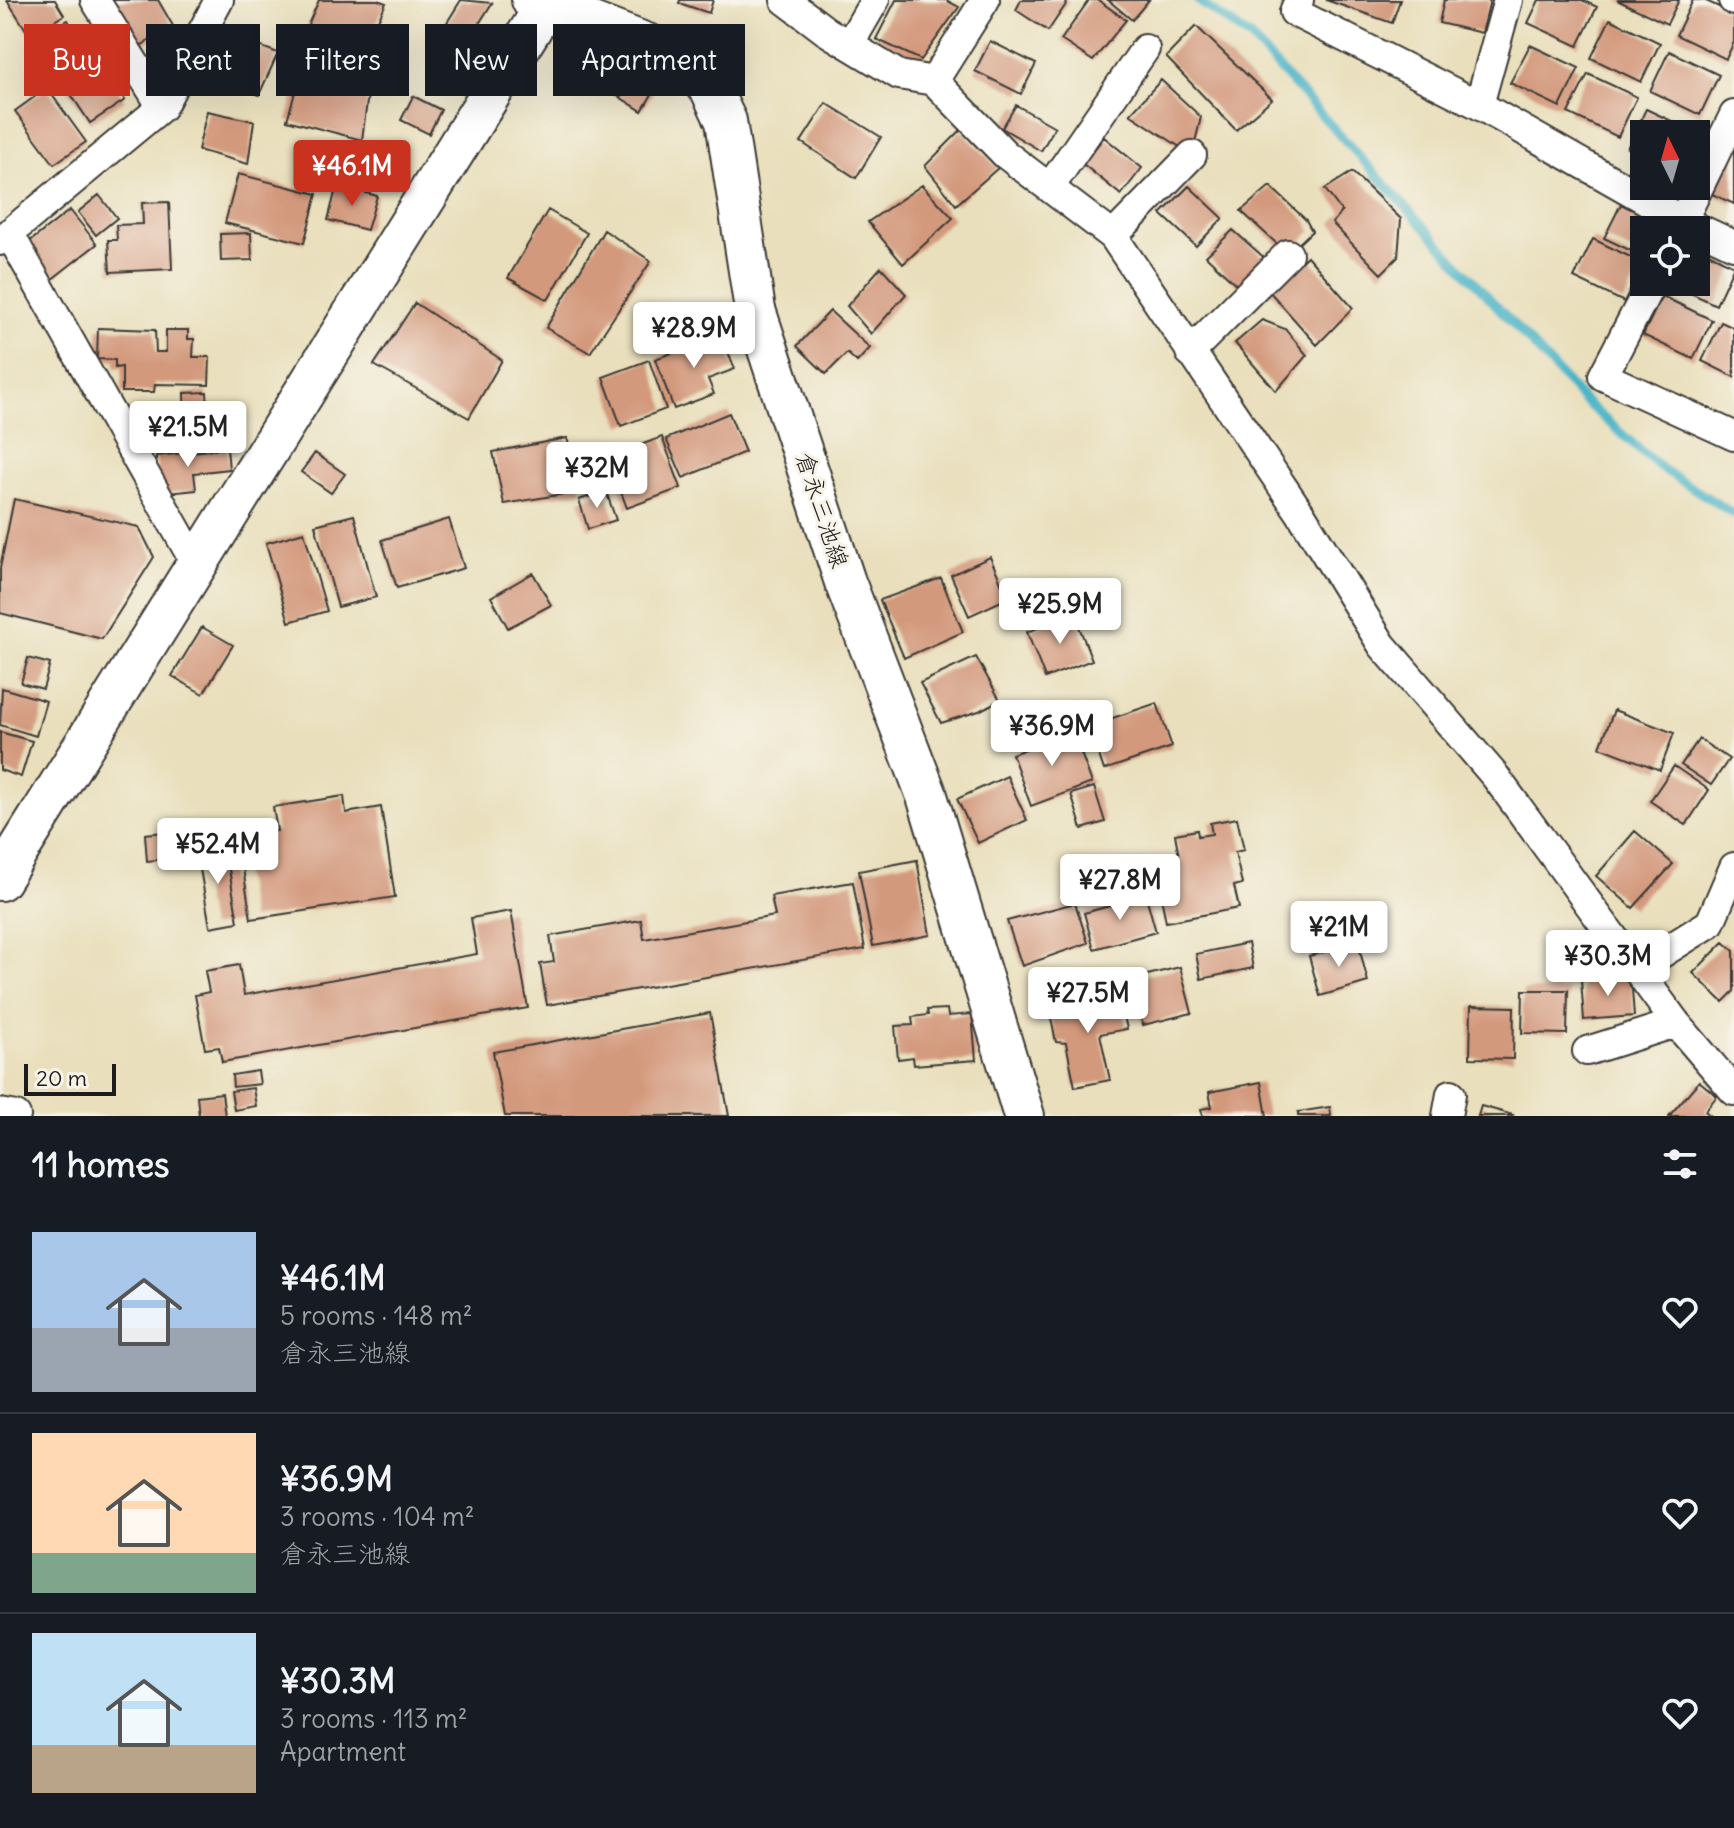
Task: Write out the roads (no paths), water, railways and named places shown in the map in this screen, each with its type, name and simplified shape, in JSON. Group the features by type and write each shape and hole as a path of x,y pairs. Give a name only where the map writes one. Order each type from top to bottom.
{"main road":[{"path":"0,880 197,566 542,2"},
{"name":"倉永三池線","path":"542,2 660,49 709,86 726,121 755,310 845,582 927,796 1024,1116"}],"street":[{"path":"95,0 162,107"},
{"path":"197,566 4,237 162,107 219,0"},
{"path":"785,0 849,45 899,75 934,81 1005,154 1113,236 1301,514 1382,645 1495,776 1676,1023 1734,1091"},
{"path":"849,45 875,0"},
{"path":"934,81 985,0"},
{"path":"1299,0 1294,12 1479,105 1663,216"},
{"path":"1479,105 1508,0"},
{"path":"1050,187 1145,49"},
{"path":"1685,216 1734,115"},
{"path":"1113,236 1192,155"},
{"path":"1710,237 1734,245"},
{"path":"1190,352 1288,254"},
{"path":"1645,296 1603,376 1734,436"},
{"path":"1637,969 1710,923 1734,867"},
{"path":"1587,1051 1676,1023"},
{"path":"0,1113 16,1116"}],"waterway":[{"path":"1197,0 1250,37 1583,400 1661,468 1734,514"}]}
